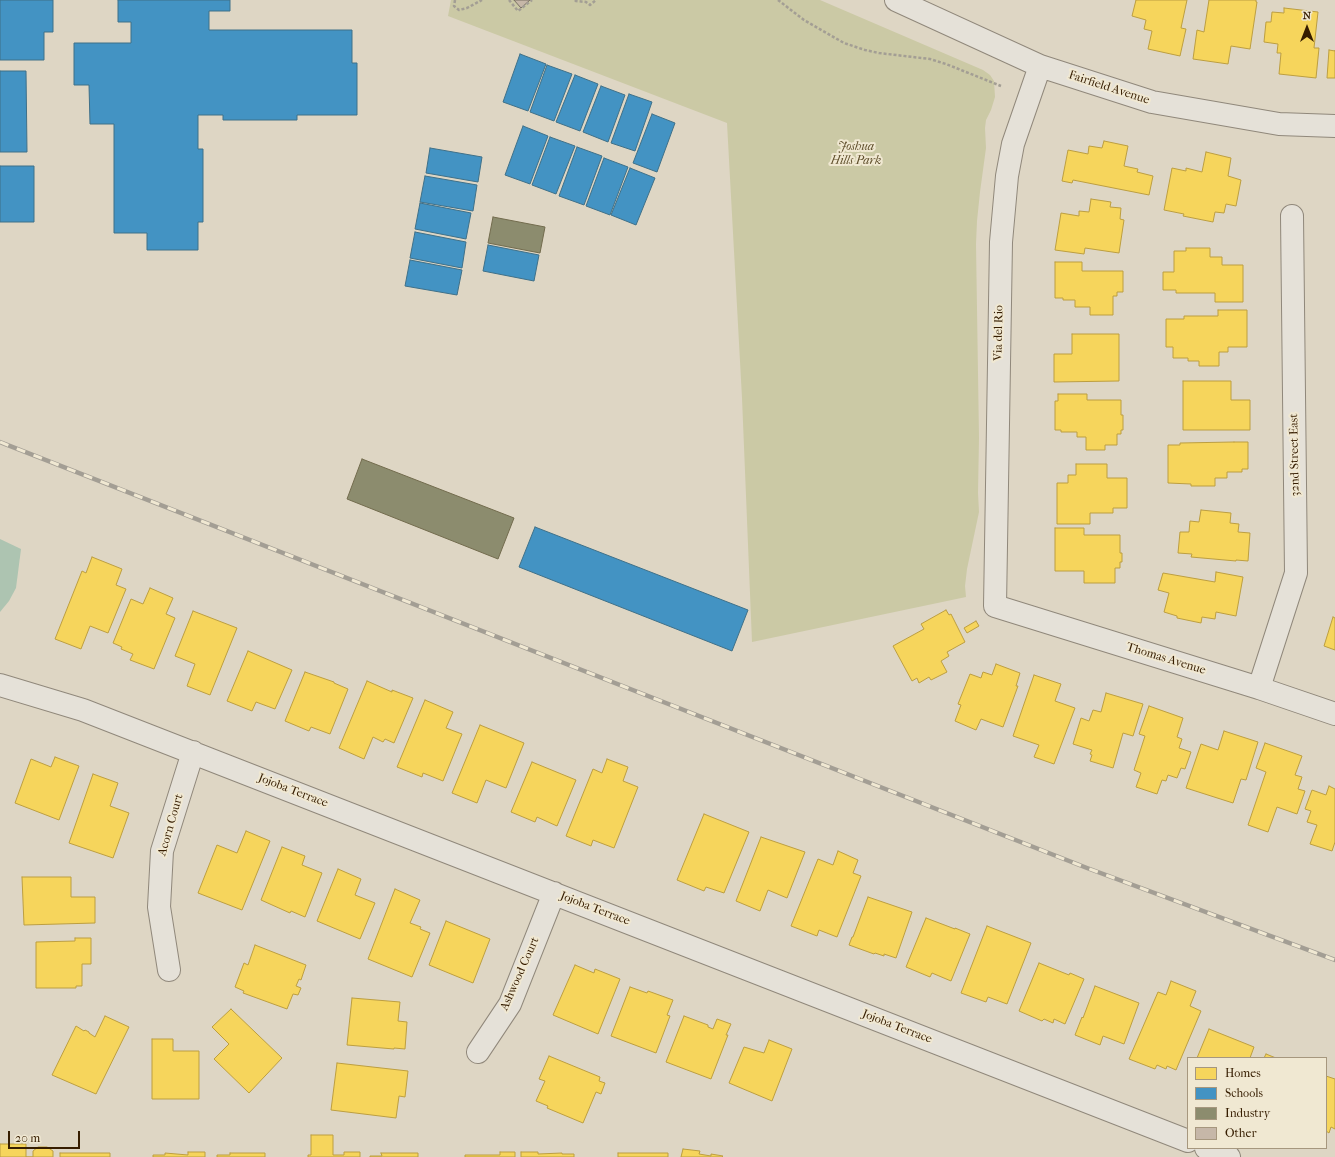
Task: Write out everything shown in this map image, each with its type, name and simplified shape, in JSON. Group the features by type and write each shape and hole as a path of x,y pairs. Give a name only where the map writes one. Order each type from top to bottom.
{"street":[{"name":"Fairfield Avenue","path":"896,0 1040,66 1152,102 1279,124 1335,126"},
{"name":"Via del Rio","path":"995,606 1001,242 1007,176 1013,144 1040,66"},
{"name":"32nd Street East","path":"1260,688 1296,573 1292,216"},
{"name":"Thomas Avenue","path":"995,606 1260,688 1335,714"},
{"name":"Jojoba Terrace","path":"0,685 83,710 193,752 1187,1141"},
{"name":"Acorn Court","path":"169,970 159,907 162,851 193,752"},
{"name":"Ashwood Court","path":"478,1052 510,1004 554,893"},
{"path":"1209,1149 1229,1157"}],"path":[{"path":"455,0 454,6 459,10 467,8 482,0"},
{"path":"509,0 518,11 532,0"},
{"path":"575,0 586,2 590,5 596,0"},
{"path":"778,0 804,20 844,43 879,53 930,59 1001,86"}],"green space":[{"name":"Joshua Hills Park","path":"451,0 820,0 983,70 990,75 994,81 995,97 986,120 986,148 980,192 976,244 979,512 967,569 965,586 966,597 752,642 742,398 727,123 448,16"}],"shaded area":[{"path":"0,539 21,549 16,588 9,601 0,612"}],"building: Homes":[{"path":"1136,0 1187,0 1181,28 1186,29 1180,56 1148,49 1152,31 1144,29 1146,20 1132,16"},
{"path":"1209,0 1256,0 1257,2 1250,49 1231,46 1228,64 1193,59 1197,30 1204,32"},
{"path":"1284,8 1318,12 1314,48 1319,48 1316,78 1279,74 1281,53 1277,53 1278,44 1264,42 1266,22 1271,22 1272,12 1284,13"},
{"path":"1329,50 1335,51 1335,78 1327,78"},
{"path":"1104,141 1128,146 1124,166 1138,169 1137,172 1153,176 1149,195 1073,180 1072,183 1062,181 1068,150 1088,154 1089,146 1102,148"},
{"path":"1206,152 1231,158 1228,176 1241,180 1236,206 1226,204 1224,213 1215,212 1213,222 1183,216 1184,214 1164,210 1172,168 1186,171 1186,168 1202,172"},
{"path":"1091,199 1111,202 1110,207 1121,208 1120,219 1124,220 1119,253 1085,248 1084,254 1055,250 1061,213 1079,216 1079,211 1089,212"},
{"path":"1186,248 1210,248 1210,257 1222,257 1222,265 1243,265 1243,302 1215,302 1215,293 1176,293 1176,290 1163,290 1163,272 1174,272 1174,251 1186,251"},
{"path":"1055,262 1082,262 1082,271 1123,271 1123,292 1117,292 1117,296 1113,296 1113,315 1090,315 1090,307 1075,307 1075,300 1055,298"},
{"path":"1218,310 1247,310 1247,347 1228,347 1228,352 1219,352 1219,366 1199,366 1199,361 1188,361 1188,358 1173,358 1173,347 1166,347 1166,319 1184,319 1184,316 1218,316"},
{"path":"1072,334 1119,334 1119,381 1054,382 1054,354 1072,354"},
{"path":"1183,381 1231,381 1231,400 1250,400 1250,430 1183,430"},
{"path":"1058,394 1087,394 1087,400 1121,400 1123,430 1121,430 1121,434 1117,434 1117,445 1105,445 1105,450 1086,450 1086,437 1077,437 1077,432 1061,432 1061,430 1055,430 1055,401 1058,401"},
{"path":"1248,442 1248,469 1242,469 1242,472 1227,472 1227,478 1215,478 1215,486 1191,486 1191,484 1168,483 1168,445 1180,445 1180,443"},
{"path":"1076,464 1107,464 1107,478 1127,478 1127,508 1113,508 1113,513 1090,513 1090,524 1057,524 1057,483 1068,483 1068,475 1076,475"},
{"path":"1201,510 1231,513 1230,523 1239,524 1238,532 1250,533 1248,561 1191,557 1192,554 1178,553 1180,532 1189,532 1190,521 1199,522"},
{"path":"1055,528 1084,528 1084,535 1120,535 1120,553 1122,553 1122,562 1120,562 1120,568 1115,568 1115,583 1084,583 1084,571 1055,571"},
{"path":"92,557 122,569 116,585 126,589 108,633 90,626 81,649 55,639 82,571 86,573"},
{"path":"1216,572 1243,577 1236,616 1216,612 1215,619 1202,617 1201,623 1177,618 1177,616 1164,612 1169,593 1158,590 1163,573 1215,582"},
{"path":"150,588 173,598 166,614 175,618 154,669 130,660 133,654 121,649 122,647 113,643 131,599 143,604"},
{"path":"946,610 949,615 951,614 965,642 947,652 949,656 941,661 947,672 931,680 929,677 919,683 917,678 912,681 893,646 924,629 921,624"},
{"path":"193,611 237,628 210,695 187,686 195,664 175,656"},
{"path":"1333,617 1335,618 1335,650 1324,646"},
{"path":"976,621 979,626 967,633 964,628"},
{"path":"248,651 292,670 275,709 256,702 252,711 227,701"},
{"path":"996,664 1020,673 1016,686 1018,686 1003,727 981,719 976,730 955,721 961,705 958,704 970,674 981,678 983,672 992,675"},
{"path":"305,672 334,682 348,689 330,734 311,727 309,731 285,721"},
{"path":"1034,675 1061,684 1055,701 1075,708 1054,764 1034,757 1039,745 1013,736"},
{"path":"367,681 392,692 392,690 413,698 394,743 385,739 383,742 373,737 364,759 339,748"},
{"path":"1106,693 1143,704 1133,736 1123,733 1113,768 1090,761 1092,755 1090,754 1092,750 1073,744 1081,718 1089,721 1093,710 1101,712"},
{"path":"425,700 453,712 446,728 462,734 443,781 423,773 422,777 397,767"},
{"path":"1149,706 1183,718 1177,737 1182,739 1179,748 1191,752 1185,769 1181,768 1177,778 1168,775 1166,781 1162,780 1157,794 1136,787 1141,773 1134,770 1145,736 1139,734"},
{"path":"480,725 524,743 506,788 486,780 477,803 452,793"},
{"path":"1224,731 1258,742 1246,780 1241,779 1233,803 1186,788 1201,744 1218,750"},
{"path":"1265,743 1302,756 1295,775 1302,777 1298,789 1305,791 1297,814 1277,807 1268,832 1248,825 1266,772 1256,768"},
{"path":"55,757 79,766 59,820 15,803 31,759 51,767"},
{"path":"607,759 628,767 623,781 638,787 614,848 593,840 591,846 566,836 593,769 602,773"},
{"path":"532,762 576,780 557,826 537,817 535,822 511,812"},
{"path":"93,774 118,783 110,806 129,813 113,858 69,843"},
{"path":"1329,786 1335,789 1335,842 1332,851 1310,844 1317,825 1307,822 1311,811 1305,809 1312,790 1326,795"},
{"path":"704,814 749,832 724,893 706,887 704,891 677,880"},
{"path":"246,831 270,841 242,910 198,893 217,845 237,853"},
{"path":"761,837 805,852 787,898 768,890 760,911 736,901"},
{"path":"282,847 305,856 302,865 322,873 305,917 291,911 290,913 261,900"},
{"path":"838,851 858,860 853,873 861,876 837,937 819,930 817,936 791,926 818,859 833,865"},
{"path":"338,869 361,879 355,895 375,903 360,939 317,921"},
{"path":"22,877 71,877 71,897 95,897 95,923 24,925"},
{"path":"395,889 420,900 410,923 421,927 420,929 430,933 412,977 368,959"},
{"path":"868,897 912,912 896,958 884,954 884,956 874,954 849,945"},
{"path":"926,918 970,934 951,981 932,973 930,977 906,967"},
{"path":"446,921 490,939 473,983 429,965"},
{"path":"987,926 1031,943 1007,1004 988,997 986,1002 961,993"},
{"path":"75,938 91,938 91,964 82,964 82,986 76,986 76,988 36,988 36,942 75,941"},
{"path":"255,945 306,965 301,980 299,979 296,986 301,988 298,995 293,994 287,1009 243,993 244,991 235,987 244,963 248,965"},
{"path":"1039,963 1069,975 1070,973 1084,979 1065,1024 1054,1019 1053,1023 1044,1019 1042,1021 1019,1011"},
{"path":"575,965 594,973 595,969 620,979 598,1034 553,1015"},
{"path":"1171,981 1196,991 1190,1006 1201,1011 1176,1070 1167,1066 1166,1069 1157,1065 1155,1069 1129,1059 1158,992 1166,995"},
{"path":"1095,986 1139,1003 1124,1044 1103,1036 1100,1045 1075,1035"},
{"path":"630,987 647,993 648,991 673,1000 667,1015 670,1016 656,1053 611,1036"},
{"path":"352,998 400,1002 398,1021 407,1022 405,1049 347,1045"},
{"path":"231,1009 282,1058 249,1093 214,1059 229,1044 212,1027"},
{"path":"105,1016 129,1027 96,1094 52,1075 76,1026 89,1032 95,1037"},
{"path":"684,1016 708,1025 708,1027 713,1029 717,1019 731,1024 711,1079 666,1062"},
{"path":"1209,1029 1254,1047 1250,1057 1197,1057"},
{"path":"152,1039 173,1039 173,1051 199,1051 199,1099 152,1099"},
{"path":"769,1040 792,1049 772,1101 729,1083 744,1047 764,1053"},
{"path":"1266,1054 1274,1057 1264,1057"},
{"path":"549,1056 600,1077 599,1081 605,1083 601,1094 596,1092 583,1123 547,1108 548,1106 536,1101 545,1081 539,1079"},
{"path":"337,1063 408,1071 405,1097 399,1096 396,1118 331,1110"},
{"path":"1327,1076 1335,1079 1335,1129 1331,1127 1329,1133 1327,1132"},
{"path":"311,1135 333,1135 333,1155 344,1155 344,1152 360,1152 360,1157 308,1157 308,1155 311,1155"},
{"path":"0,1144 26,1144 26,1157 0,1157"},
{"path":"38,1147 47,1147 53,1151 53,1157 33,1157 33,1151"},
{"path":"683,1149 700,1151 699,1154 723,1156 681,1157"},
{"path":"188,1152 205,1152 205,1157 153,1157 153,1155 165,1155 165,1153 188,1155"},
{"path":"500,1152 515,1152 515,1157 465,1157 465,1155 500,1155"},
{"path":"521,1152 538,1152 538,1154 574,1154 574,1157 521,1157"},
{"path":"60,1153 110,1153 110,1157 60,1157"},
{"path":"230,1153 265,1153 265,1157 217,1157 217,1155 230,1155"},
{"path":"381,1153 418,1153 418,1157 370,1157 382,1156"},
{"path":"618,1153 668,1153 668,1157 618,1157"}],"building: Schools":[{"path":"0,0 53,0 53,32 44,32 44,60 0,60"},
{"path":"118,0 230,0 230,11 209,11 209,30 352,30 352,63 357,63 357,115 297,115 297,120 223,120 223,115 198,115 198,149 203,149 203,222 198,222 198,250 147,250 147,233 114,233 114,124 90,124 89,85 74,85 74,43 131,43 131,22 118,22"},
{"path":"520,54 546,64 528,111 503,102"},
{"path":"547,65 572,74 554,121 530,112"},
{"path":"0,71 26,71 27,152 0,152"},
{"path":"575,75 598,84 580,131 556,122"},
{"path":"601,86 625,95 608,142 583,132"},
{"path":"629,94 652,102 635,151 611,143"},
{"path":"652,114 675,123 657,172 633,163"},
{"path":"523,126 548,136 530,184 505,175"},
{"path":"550,137 575,146 556,194 532,185"},
{"path":"577,147 602,156 584,205 559,196"},
{"path":"430,148 482,157 478,182 426,173"},
{"path":"604,158 628,167 610,215 586,206"},
{"path":"0,166 34,166 34,222 0,222"},
{"path":"630,168 655,178 636,225 611,215"},
{"path":"425,176 477,185 473,211 420,202"},
{"path":"420,203 471,213 466,239 415,229"},
{"path":"415,232 466,242 462,268 410,258"},
{"path":"488,245 539,255 534,281 483,271"},
{"path":"410,260 462,270 457,295 405,286"},
{"path":"535,527 748,610 732,651 519,567"}],"building: Industry":[{"path":"493,217 545,227 540,253 488,243"},
{"path":"362,459 514,518 498,559 347,499"}],"building: Other":[{"path":"514,0 530,0 521,8"}],"railway":[{"path":"0,442 1087,868 1335,960"}]}
